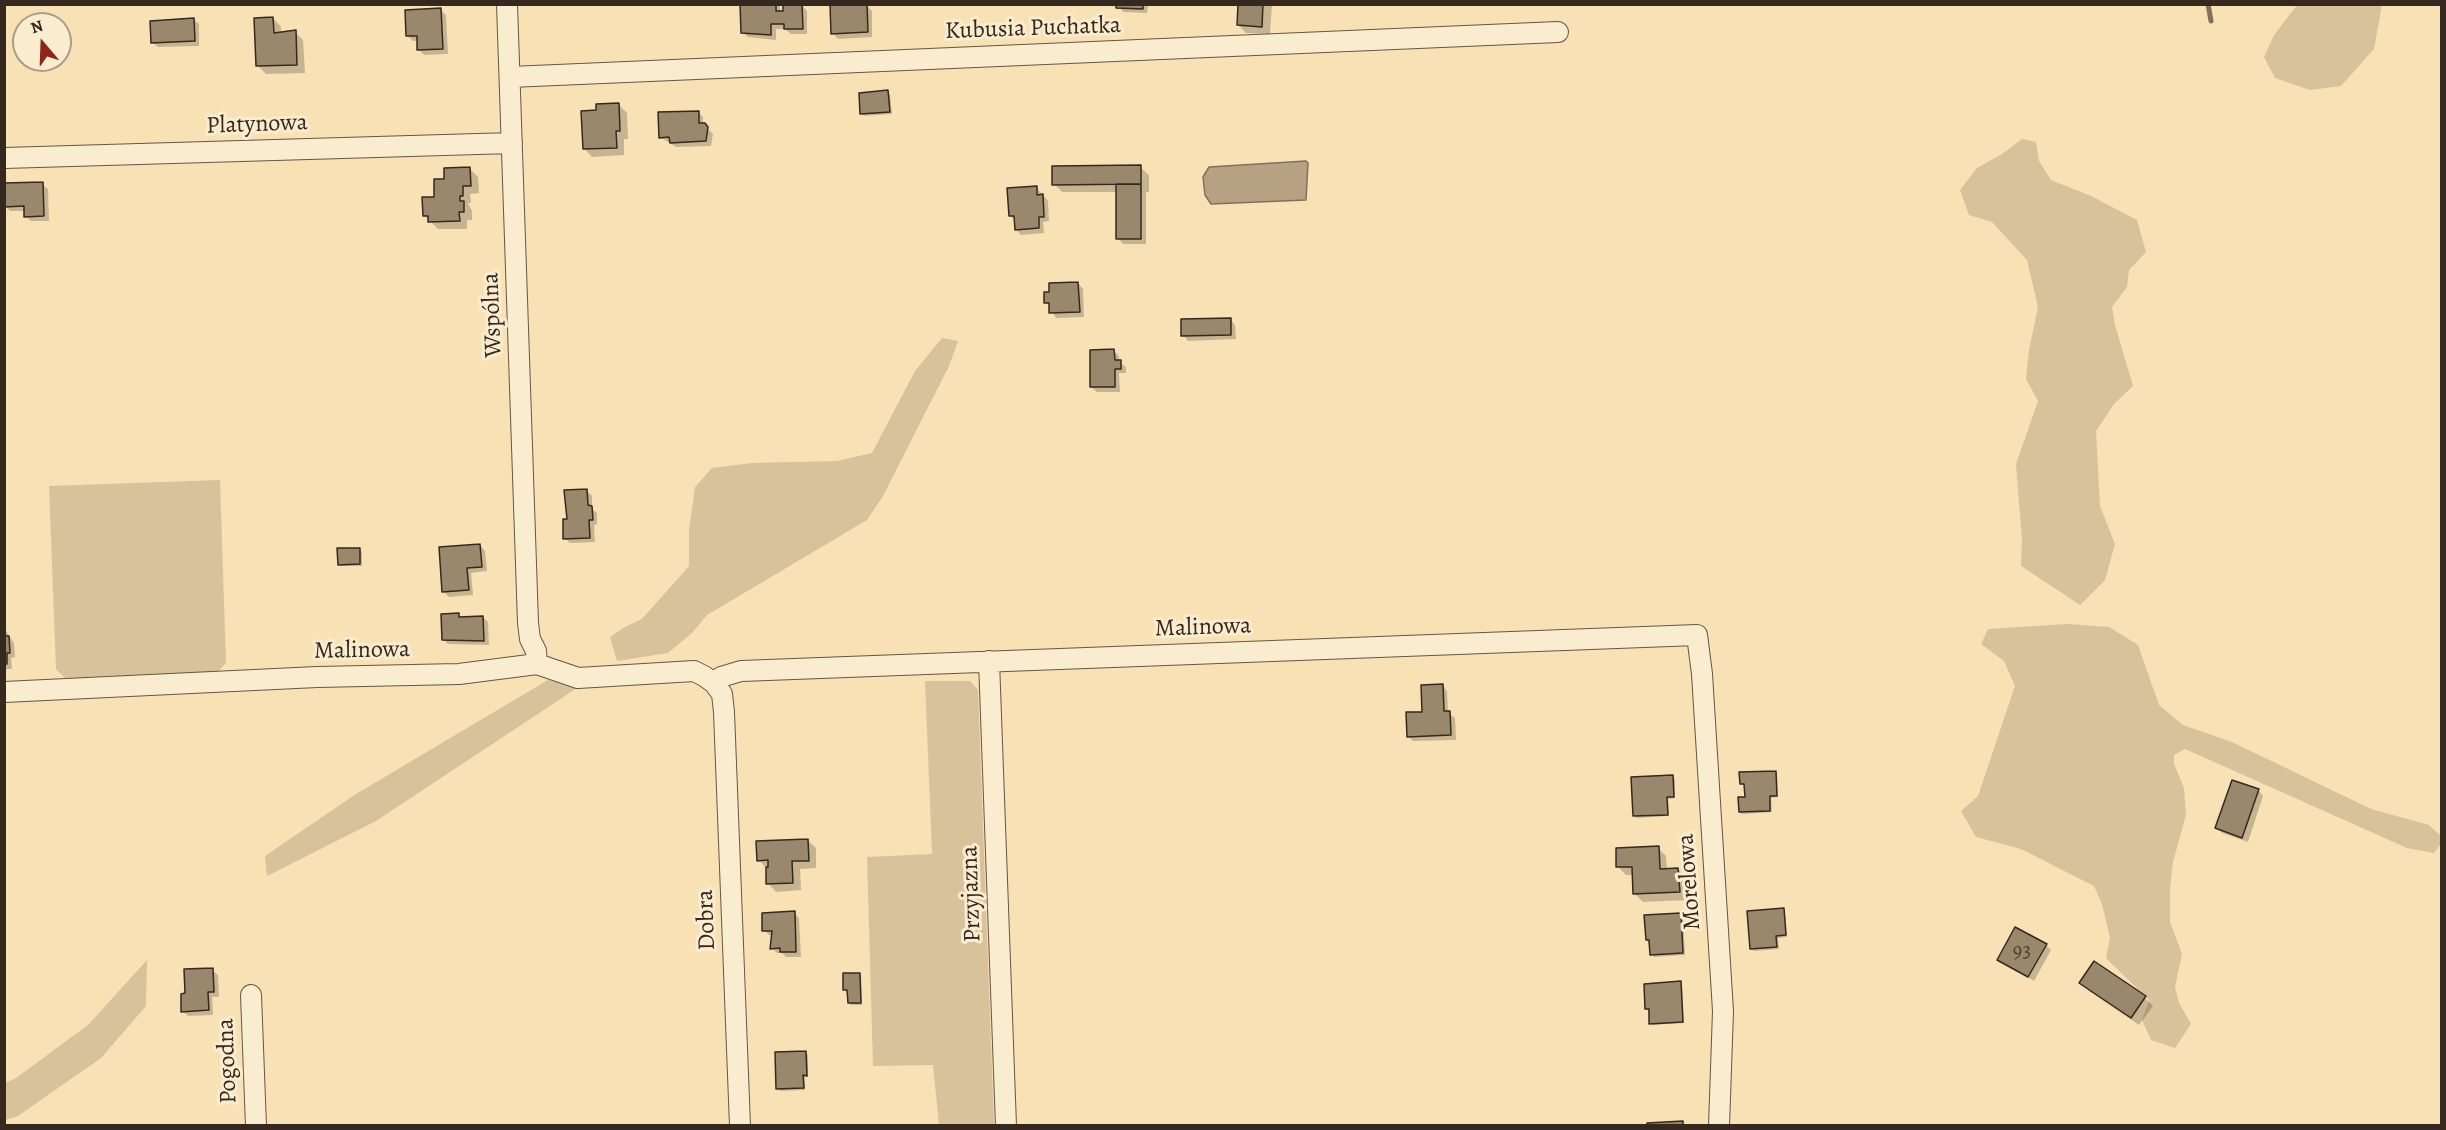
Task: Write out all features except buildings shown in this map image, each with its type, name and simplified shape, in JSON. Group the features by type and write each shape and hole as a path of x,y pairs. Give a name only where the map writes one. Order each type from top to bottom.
{"street":[{"name":"Wspólna","path":"507,4 528,623 530,639 536,651 537,664"},
{"name":"Kubusia Puchatka","path":"510,77 1558,32"},
{"name":"Platynowa","path":"4,158 512,143"},
{"name":"Malinowa","path":"4,692 317,677 459,674 537,664 578,678 694,671 714,683 721,677 741,671 1697,635"},
{"name":"Morelowa","path":"1697,635 1702,674 1723,1011 1719,1125"},
{"name":"Przyjazna","path":"989,661 1006,1125"},
{"name":"Dobra","path":"714,683 722,693 724,712 740,1125"},
{"name":"Pogodna","path":"251,995 256,1125"}],"shaded area":[{"path":"2297,5 2382,5 2374,49 2341,86 2310,90 2275,78 2264,57 2274,35"},
{"path":"2022,139 2036,142 2039,161 2051,180 2091,196 2137,220 2146,252 2129,270 2127,287 2112,307 2133,386 2114,404 2096,431 2100,506 2115,544 2105,580 2080,605 2021,566 2022,539 2016,464 2038,401 2026,379 2029,350 2038,307 2027,260 1992,222 1969,215 1960,190 1977,168"},
{"path":"1306,161 1308,163 1306,200 1211,204 1205,195 1203,177 1209,167"},
{"path":"942,338 958,341 949,366 883,496 867,520 707,615 692,633 668,653 617,661 610,637 642,619 689,566 689,530 695,487 712,468 752,463 837,461 872,453 915,371"},
{"path":"220,480 226,663 216,673 66,679 56,669 49,486"},
{"path":"2067,624 2109,627 2138,645 2159,705 2183,725 2232,742 2371,809 2429,825 2441,836 2441,844 2434,853 2407,848 2185,749 2174,755 2174,764 2184,788 2186,815 2173,862 2170,922 2182,954 2175,987 2179,1003 2191,1024 2175,1048 2151,1040 2142,1020 2149,1000 2106,958 2110,937 2102,904 2094,886 2021,849 1976,837 1961,811 1978,796 2015,686 2004,661 1981,644 1988,629"},
{"path":"548,680 580,686 376,821 267,876 265,856 356,794"},
{"path":"925,681 970,681 978,690 994,1125 939,1125 933,1065 873,1066 867,857 932,854"},
{"path":"147,960 146,1006 101,1058 18,1116 5,1120 5,1083 16,1078 88,1025"}],"waterway":[{"path":"2208,4 2211,21"}]}
